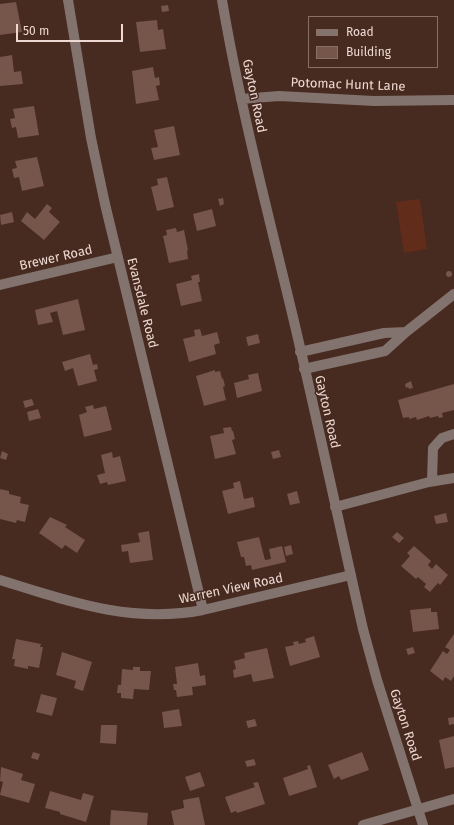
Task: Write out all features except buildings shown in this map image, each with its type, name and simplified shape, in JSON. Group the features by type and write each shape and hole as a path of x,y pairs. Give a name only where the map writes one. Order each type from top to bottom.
{"street":[{"name":"Evansdale Road","path":"68,0 91,138 118,257 203,610"},
{"name":"Gayton Road","path":"222,0 241,99 363,629 377,680 423,825"},
{"name":"Potomac Hunt Lane","path":"241,99 279,96 374,101 454,100"},
{"name":"Brewer Road","path":"0,285 118,257"},
{"path":"304,369 385,350 454,294"},
{"path":"300,352 384,333 406,332"},
{"path":"432,481 433,448 442,438 454,434"},
{"path":"335,507 432,481 454,478"},
{"name":"Warren View Road","path":"0,580 83,605 122,613 144,615 185,614 351,575"},
{"path":"363,825 454,799"}],"shaded area":[{"path":"420,199 427,249 404,253 396,202"}]}
